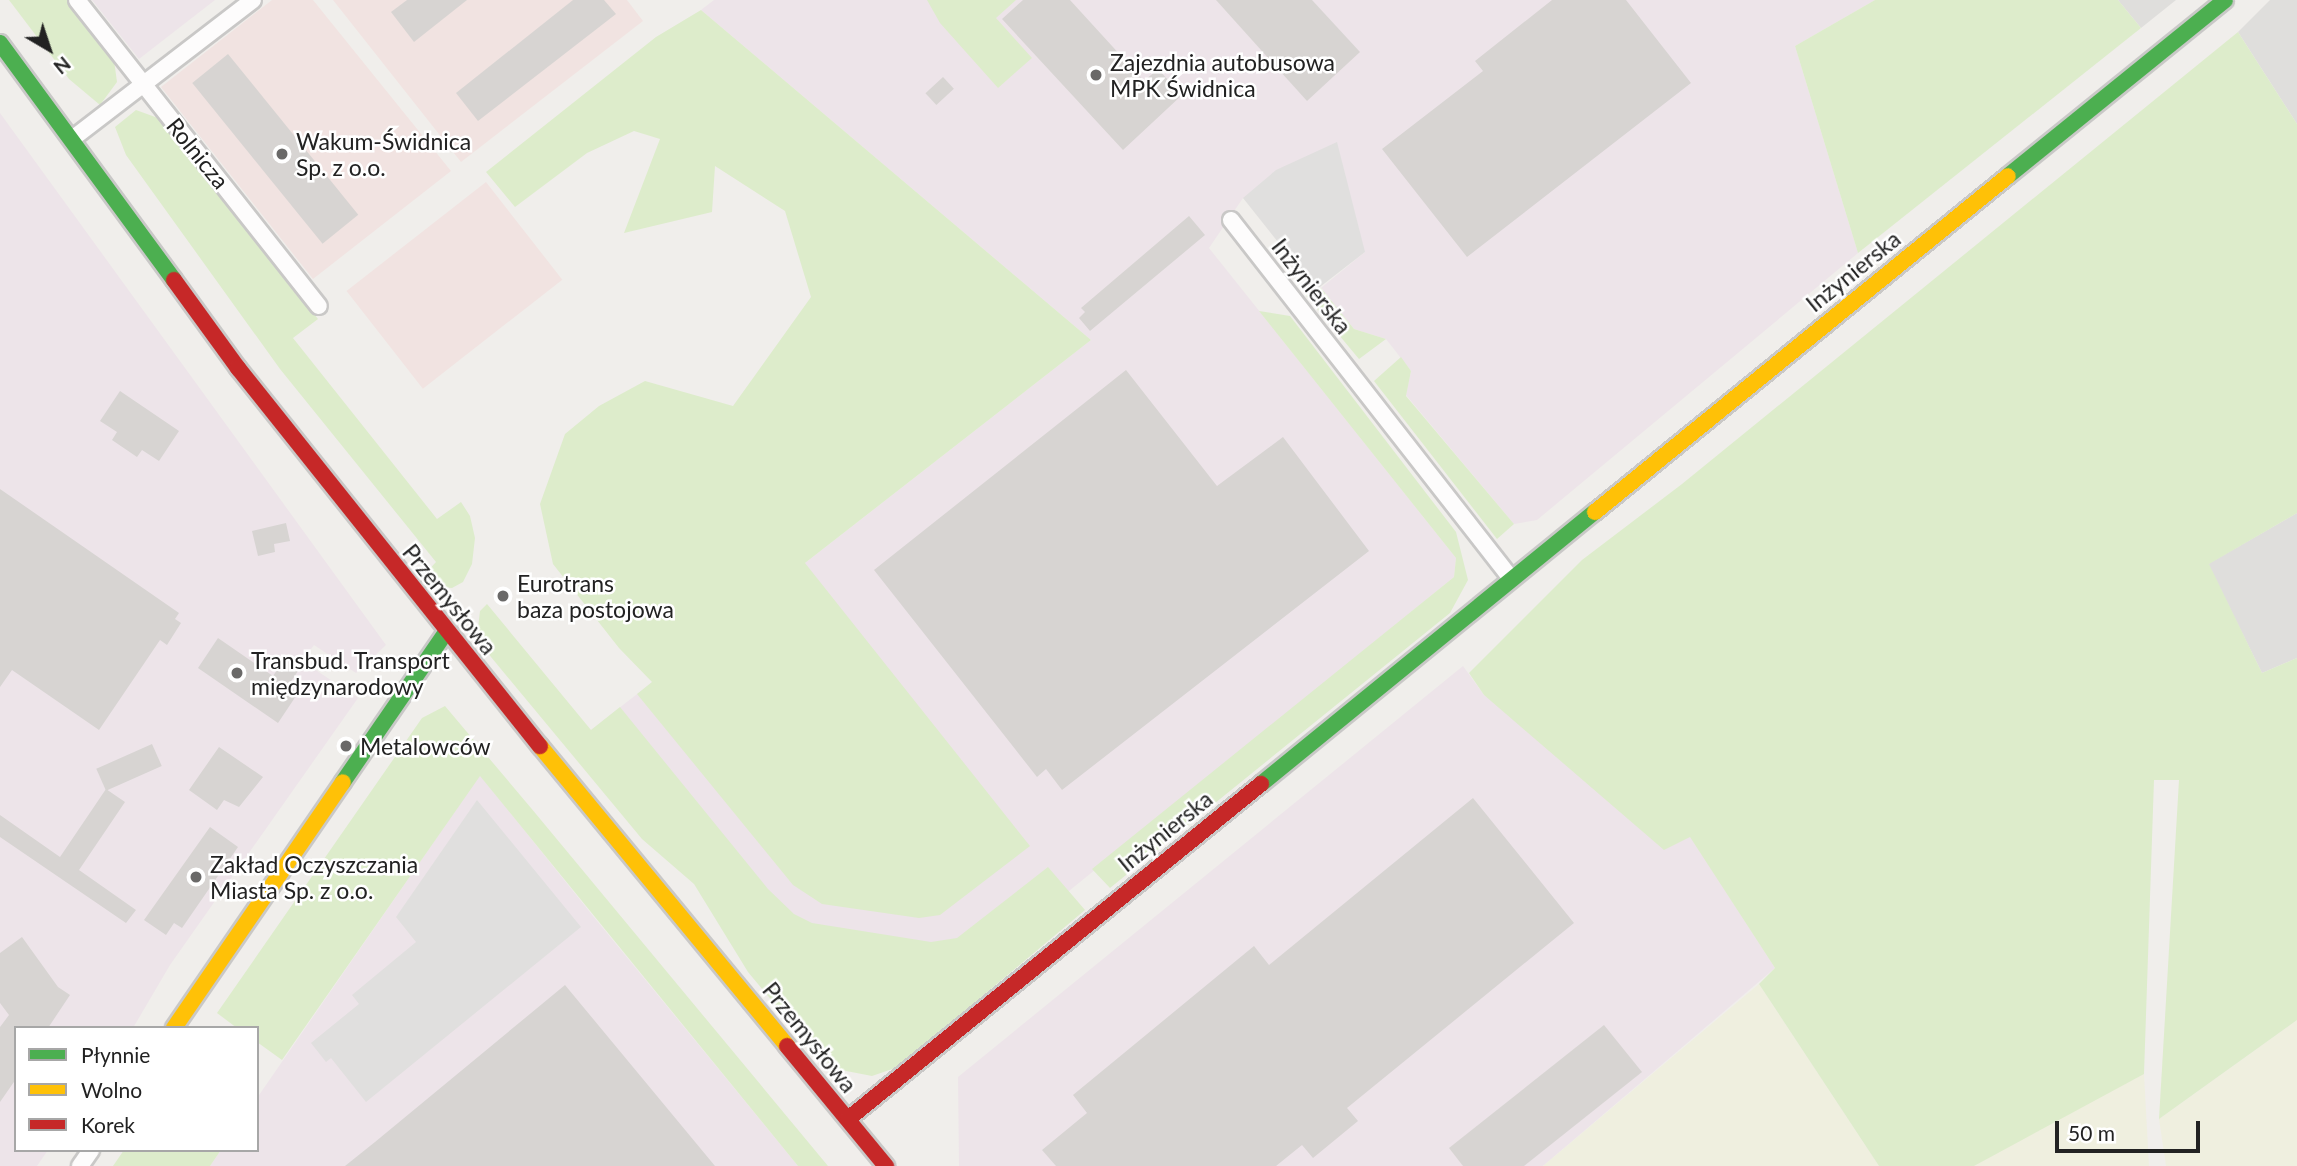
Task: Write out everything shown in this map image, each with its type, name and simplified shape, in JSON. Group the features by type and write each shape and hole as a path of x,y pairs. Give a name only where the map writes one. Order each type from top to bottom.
{"street":[{"name":"Rolnicza","path":"77,0 319,306"},
{"path":"72,139 253,0"},
{"name":"Inżynierska","path":"848,1119 2225,0"},
{"name":"Przemysłowa","path":"0,43 238,368 446,632 886,1166"},
{"name":"Inżynierska","path":"1231,220 1511,579"},
{"path":"175,1026 446,632"}],"shaded area":[{"path":"92,0 215,0 139,59"},
{"path":"272,0 313,0 451,171 313,279 161,87"},
{"path":"333,0 627,0 643,21 461,162"},
{"path":"714,0 1875,0 1795,46 1858,253 1537,520 1514,524 1406,395 1411,371 1386,339 1354,329 1321,288 1365,252 1243,198 1209,248 1456,558 1454,577 1069,891 817,1006 591,730 1091,340 701,10"},
{"path":"2118,0 2176,0 2141,28"},
{"path":"2270,0 2297,0 2297,124 2238,32"},
{"path":"0,113 386,645 356,673 314,645 302,661 358,698 170,965 134,1026 14,1026 14,1152 47,1152 37,1166 0,1166"},
{"path":"1337,142 1365,252 1316,290 1243,198 1276,170"},
{"path":"486,182 562,280 423,389 347,291"},
{"path":"2297,513 2297,658 2262,673 2208,564"},
{"path":"1463,666 1484,695 1690,836 1775,968 1543,1166 959,1166 958,1077"},
{"path":"480,775 798,1166 210,1166 220,1152 259,1152 259,1095"},
{"path":"477,800 581,927 366,1102 331,1058 326,1062 311,1043 359,1004 352,995 416,942 396,917"}],"green space":[{"path":"9,0 67,0 114,60 117,82 100,105 69,79"},
{"path":"927,0 1016,0 996,18 1032,58 998,88 940,23"},
{"path":"1875,0 2118,0 2141,28 1858,253 1795,46"},
{"path":"701,10 1091,340 805,563 1030,846 940,915 919,918 822,904 793,885 637,694 652,682 619,648 553,564 540,504 565,434 599,406 645,381 733,406 811,297 785,211 715,166 712,212 624,233 660,139 634,131 587,153 515,207 486,172 656,37"},
{"path":"2238,32 2297,124 2297,513 2209,564 2262,673 2297,658 2297,1020 2159,1119 2179,780 2154,780 2144,1074 1974,1166 1879,1166 1759,984 1775,968 1690,837 1664,850 1484,695 1469,673 1582,560 1682,484"},
{"path":"136,110 158,118 318,319 293,338 437,519 461,502 470,516 475,538 472,564 463,582 452,588 437,587 423,576 436,562 280,369 126,155 115,127"},
{"path":"1313,286 1316,290 1321,288 1354,329 1386,339 1359,359 1304,293"},
{"path":"1259,311 1290,316 1456,532 1468,580 1450,613 1110,888 1092,869 1454,577 1456,558"},
{"path":"1401,357 1411,371 1406,396 1514,524 1497,539 1374,381"},
{"path":"487,604 591,730 620,707 768,889 794,914 812,923 931,942 957,938 1048,867 1085,910 898,1067 872,1076 836,1069 814,1051 748,972 694,884 642,839 491,657 477,637 480,611"},
{"path":"445,706 828,1166 798,1166 480,776 282,1060 259,1043 259,1026 234,1026 217,1013 422,718"},
{"path":"1759,984 1879,1166 1543,1166"},
{"path":"2297,1020 2297,1166 2166,1166 2159,1119"},
{"path":"2144,1074 2149,1166 1974,1166 2052,1120"},
{"path":"123,1152 220,1152 210,1166 113,1166"}],"building":[{"path":"407,0 467,0 414,42 391,12"},
{"path":"573,0 604,0 616,14 478,121 456,93"},
{"name":"Zajezdnia autobusowa MPK Świdnica","path":"1023,0 1070,0 1144,81 1158,69 1182,95 1123,150 1002,19"},
{"path":"1216,0 1312,0 1360,52 1307,101"},
{"path":"1552,0 1626,0 1691,83 1467,257 1382,149 1483,71 1475,61"},
{"path":"228,54 358,215 323,244 192,83"},
{"path":"943,77 954,89 936,105 925,93"},
{"path":"1189,216 1205,235 1090,331 1079,318 1085,312 1081,308"},
{"path":"1126,370 1217,486 1283,437 1369,551 1062,790 1046,769 1037,777 874,570"},
{"path":"120,391 179,431 159,461 142,450 137,457 112,440 117,432 100,421"},
{"path":"0,489 179,613 175,619 181,623 167,645 160,640 99,730 12,670 0,687"},
{"path":"286,523 290,541 274,544 275,552 258,556 252,531"},
{"name":"Transbud. Transport międzynarodowy","path":"218,638 273,676 285,658 300,668 288,686 298,693 278,723 198,668"},
{"path":"152,744 162,766 106,791 96,769"},
{"path":"219,747 263,777 239,807 224,800 217,810 189,790"},
{"path":"106,789 125,802 79,870 136,910 126,923 0,837 0,815 60,857"},
{"path":"1473,798 1574,923 1347,1108 1358,1121 1313,1158 1302,1145 1276,1166 1056,1166 1042,1150 1087,1113 1073,1095 1254,946 1269,965"},
{"name":"Zakład Oczyszczania Miasta Sp. z o.o.","path":"210,827 238,847 182,928 174,923 166,935 144,920"},
{"path":"22,937 58,987 70,995 49,1026 14,1026 14,1082 0,1102 0,1027 9,1015 0,1003 0,953"},
{"path":"565,985 715,1166 345,1166 375,1142"},
{"path":"1604,1025 1642,1072 1524,1166 1463,1166 1449,1148"}],"traffic: fast":[{"path":"2008,176 2225,0"},
{"path":"0,43 174,280"},
{"path":"1261,784 1595,512"},
{"path":"343,782 446,632"}],"traffic: slow":[{"path":"1595,512 2008,176"},
{"path":"540,746 787,1046"},
{"path":"175,1026 343,782"}],"traffic: jam":[{"path":"174,280 238,368 540,746"},
{"path":"848,1119 1261,784"},
{"path":"787,1046 886,1166"}],"place":[{"name":"Zajezdnia autobusowa MPK Świdnica","path":"1096,75"},
{"name":"Wakum-Świdnica Sp. z o.o.","path":"282,154"},
{"name":"Eurotrans baza postojowa","path":"503,596"},
{"name":"Transbud. Transport międzynarodowy","path":"237,673"},
{"name":"Metalowców","path":"346,746"},
{"name":"Zakład Oczyszczania Miasta Sp. z o.o.","path":"196,877"}]}
